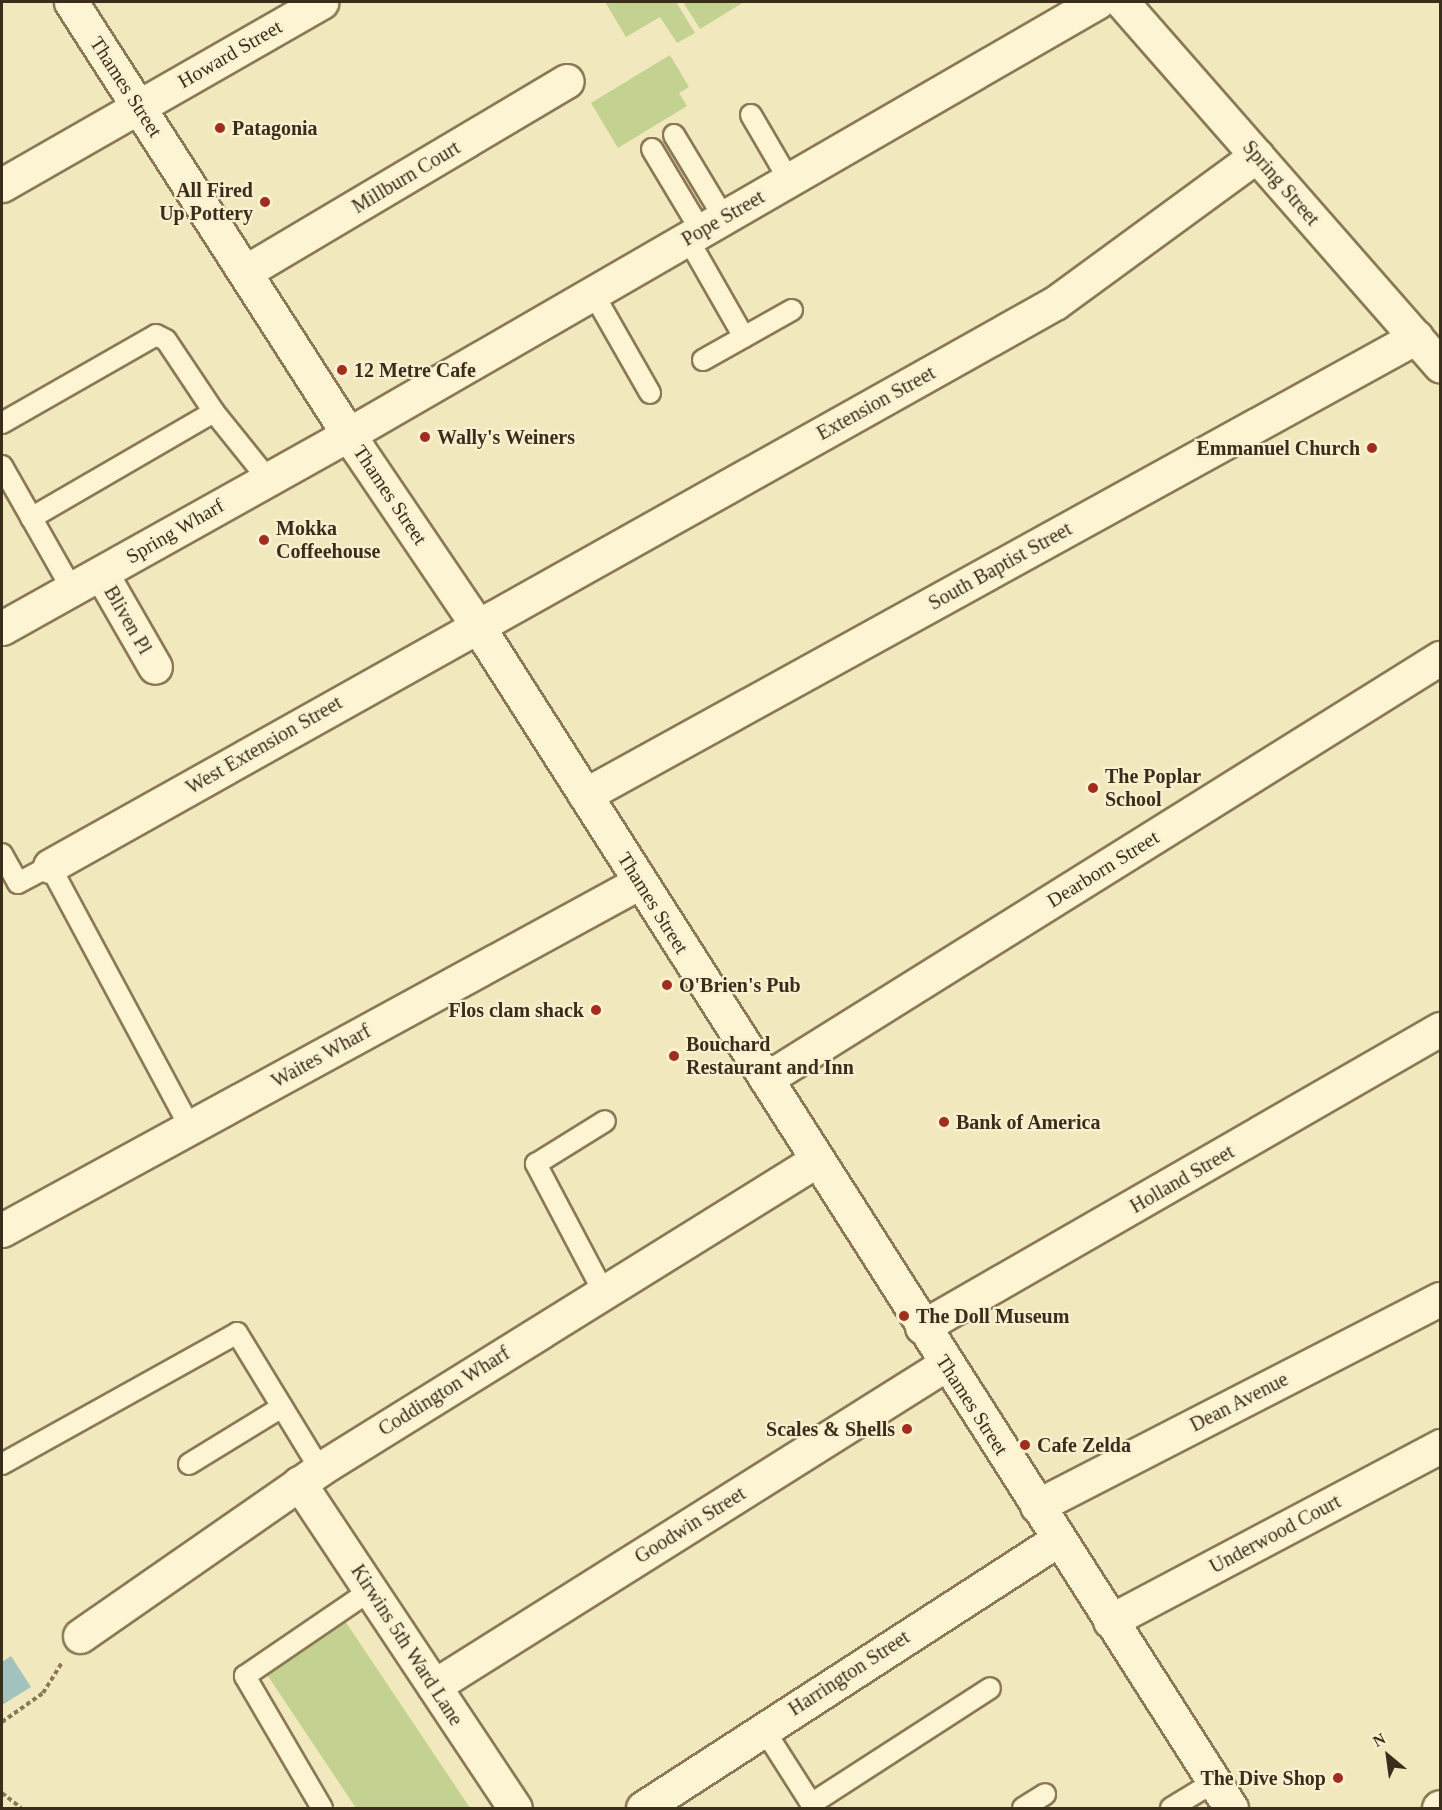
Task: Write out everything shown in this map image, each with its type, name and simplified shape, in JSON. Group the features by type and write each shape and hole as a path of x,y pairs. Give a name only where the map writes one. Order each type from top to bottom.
{"street":[{"name":"Thames Street","path":"71,2 349,434 477,625 1222,1795"},
{"name":"Howard Street","path":"2,185 321,2"},
{"name":"Pope Street","path":"349,434 1097,2"},
{"name":"Spring Street","path":"1122,2 1440,365"},
{"name":"Millburn Court","path":"245,272 567,81"},
{"name":"Extension Street","path":"477,625 1055,303 1257,155"},
{"name":"South Baptist Street","path":"585,795 1416,337"},
{"name":"Spring Wharf","path":"2,628 349,434"},
{"name":"Bliven Pl","path":"101,573 155,667"},
{"name":"West Extension Street","path":"50,866 477,625"},
{"name":"Dearborn Street","path":"766,1079 1440,658"},
{"name":"Waites Wharf","path":"2,1230 640,882"},
{"name":"Holland Street","path":"922,1327 1440,1029"},
{"name":"Coddington Wharf","path":"80,1636 309,1476 817,1160"},
{"name":"Dean Avenue","path":"1037,1506 1440,1299"},
{"name":"Goodwin Street","path":"434,1686 946,1364"},
{"name":"Underwood Court","path":"1110,1621 1440,1446"},
{"name":"Kirwins 5th Ward Lane","path":"309,1476 371,1590 515,1809"},
{"name":"Harrington Street","path":"643,1809 763,1728 1058,1540"}],"lane":[{"path":"752,115 789,180"},
{"path":"674,135 704,229 744,337"},
{"path":"652,149 704,229"},
{"path":"593,293 650,393"},
{"path":"703,360 792,310"},
{"path":"2,423 156,335 166,340 214,412 267,478"},
{"path":"31,518 214,412"},
{"path":"2,466 72,589"},
{"path":"2,854 18,883 50,866 190,1127"},
{"path":"603,1291 536,1164 605,1121"},
{"path":"2,1464 237,1333 282,1407 309,1476"},
{"path":"189,1464 282,1407"},
{"path":"322,1809 245,1676 371,1590"},
{"path":"763,1728 812,1806 990,1689"},
{"path":"1023,1809 1045,1794"},
{"path":"1171,1809 1222,1795"}],"path":[{"path":"2,1722 43,1694 80,1636"},
{"path":"2,1793 21,1809"}],"green space":[{"path":"605,2 676,2 695,33 677,43 660,17 626,37"},
{"path":"683,2 744,2 700,29"},
{"path":"670,55 689,87 679,93 687,106 618,148 591,103"},
{"path":"343,1618 470,1808 356,1808 264,1670"}],"water":[{"path":"11,1656 31,1687 2,1705 2,1662"}],"place":[{"name":"Patagonia","path":"220,128"},
{"name":"All Fired Up Pottery","path":"265,202"},
{"name":"12 Metre Cafe","path":"342,370"},
{"name":"Wally's Weiners","path":"425,437"},
{"name":"Emmanuel Church","path":"1372,448"},
{"name":"Mokka Coffeehouse","path":"264,540"},
{"name":"The Poplar School","path":"1093,788"},
{"name":"O'Brien's Pub","path":"667,985"},
{"name":"Flos clam shack","path":"596,1010"},
{"name":"Bouchard Restaurant and Inn","path":"674,1056"},
{"name":"Bank of America","path":"944,1122"},
{"name":"The Doll Museum","path":"904,1316"},
{"name":"Scales & Shells","path":"907,1429"},
{"name":"Cafe Zelda","path":"1025,1445"},
{"name":"The Dive Shop","path":"1338,1778"}]}
